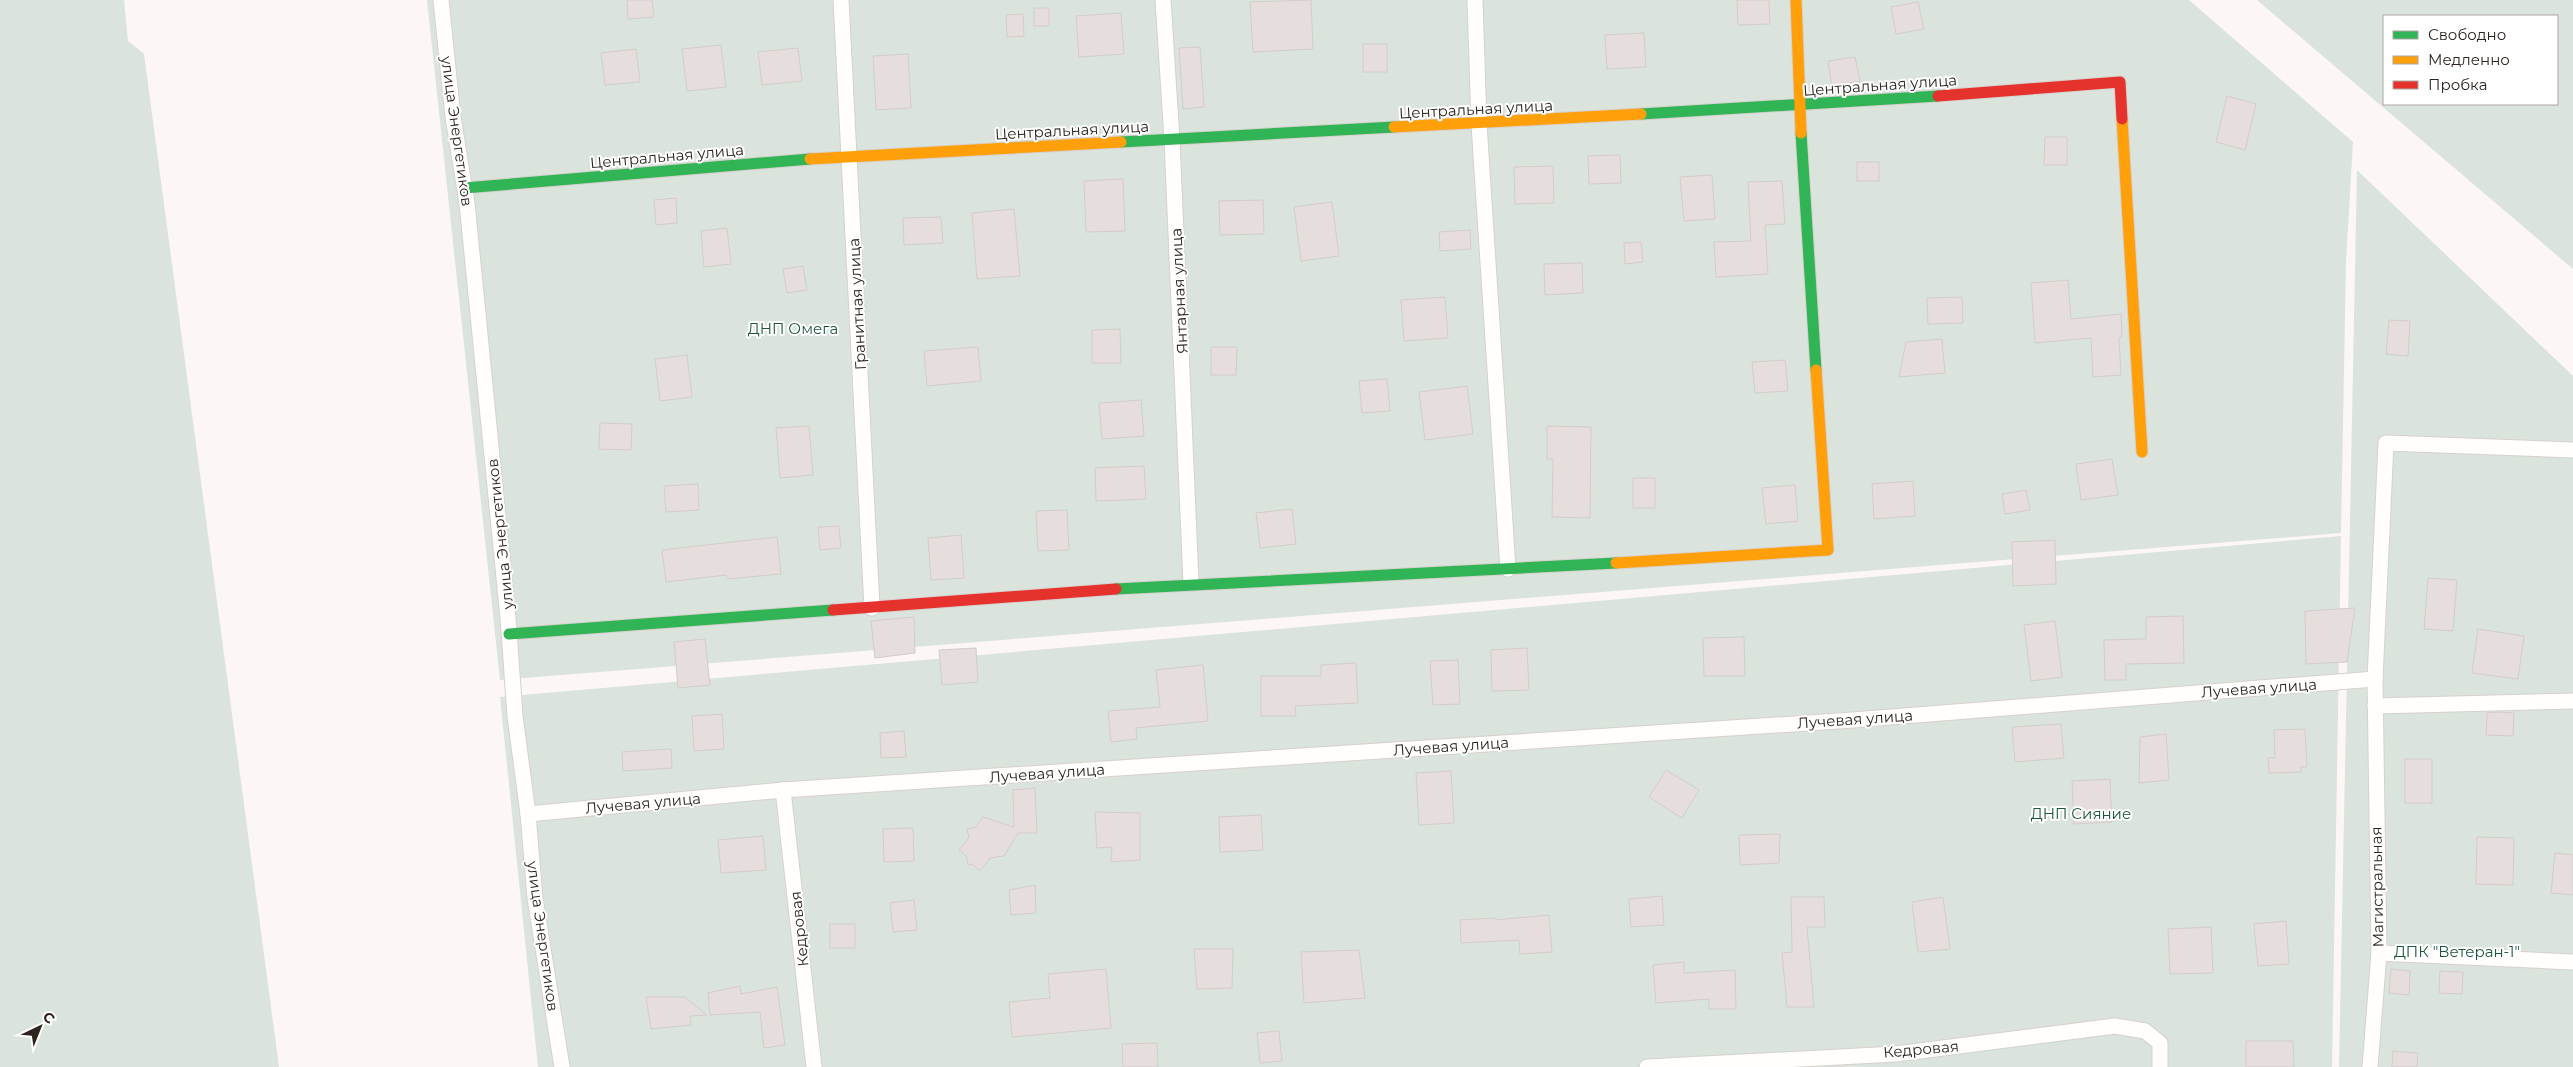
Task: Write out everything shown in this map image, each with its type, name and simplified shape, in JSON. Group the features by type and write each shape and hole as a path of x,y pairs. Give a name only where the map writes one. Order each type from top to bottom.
{"street":[{"name":"улица Энергетиков","path":"441,0 453,117 464,188 510,634 515,716 528,814 535,898 562,1067"},
{"name":"Гранитная улица","path":"841,0 872,608"},
{"name":"Янтарная улица","path":"1163,0 1172,140 1191,583"},
{"path":"1475,0 1479,124 1508,569"},
{"path":"510,634 1191,583 1508,569 1828,550 1799,106 1796,0"},
{"name":"Центральная улица","path":"464,188 849,156 1799,106 2120,82 2142,452"},
{"name":"Магистральная","path":"2370,1067 2379,953 2375,679 2386,443 2573,450"},
{"name":"Лучевая улица","path":"528,814 783,790 1853,720 2375,679"},
{"path":"2375,706 2573,701"},
{"name":"Кедровая","path":"783,790 814,1067"},
{"path":"2379,953 2573,962"},
{"name":"Кедровая","path":"1647,1067 1896,1060 2115,1026 2145,1031 2160,1043 2160,1067"}],"green space":[{"path":"0,0 124,0 128,41 144,54 279,1067 0,1067"},
{"name":"ДНП Омега","path":"427,0 2189,0 2353,142 2346,262 2341,533 500,680"},
{"path":"2257,0 2573,0 2573,269"},
{"name":"ДПК \"Ветеран-1\"","path":"2357,170 2573,376 2573,1067 2339,1067"},
{"name":"ДНП Сияние","path":"2341,536 2332,1067 538,1067 500,697"}],"building":[{"path":"627,0 652,0 654,17 628,19"},
{"path":"1311,0 1313,49 1253,52 1250,2"},
{"path":"1737,0 1769,0 1770,24 1738,25"},
{"path":"1918,2 1924,29 1896,34 1891,7"},
{"path":"1034,8 1049,8 1049,26 1034,26"},
{"path":"1121,13 1124,54 1079,57 1076,16"},
{"path":"1023,14 1024,36 1007,37 1006,15"},
{"path":"1644,33 1646,67 1607,69 1605,35"},
{"path":"1363,44 1387,44 1387,72 1363,72"},
{"path":"721,45 726,87 687,91 682,49"},
{"path":"1200,47 1204,107 1183,109 1179,48"},
{"path":"798,48 802,81 762,85 758,52"},
{"path":"636,49 640,82 605,85 601,53"},
{"path":"908,54 911,108 876,110 873,56"},
{"path":"1855,57 1860,81 1832,86 1828,61"},
{"path":"2227,96 2256,104 2245,150 2216,142"},
{"path":"2045,137 2067,137 2067,165 2044,165"},
{"path":"1620,155 1621,183 1589,184 1588,156"},
{"path":"1857,162 1879,162 1879,181 1857,181"},
{"path":"1553,166 1554,203 1515,204 1514,167"},
{"path":"1712,175 1715,219 1684,221 1680,177"},
{"path":"1123,179 1125,231 1086,232 1084,181"},
{"path":"1782,181 1785,224 1765,225 1768,274 1716,277 1714,242 1751,241 1748,182"},
{"path":"676,198 677,223 656,225 654,200"},
{"path":"1263,200 1264,234 1220,235 1219,201"},
{"path":"1332,202 1339,256 1301,261 1294,207"},
{"path":"1014,209 1020,276 977,279 972,213"},
{"path":"941,217 943,243 904,245 903,218"},
{"path":"727,228 731,264 704,267 701,231"},
{"path":"1470,230 1471,249 1440,251 1439,232"},
{"path":"1641,242 1643,262 1625,264 1624,243"},
{"path":"1582,263 1583,293 1545,295 1544,264"},
{"path":"803,266 807,290 787,293 783,269"},
{"path":"2068,280 2071,319 2121,314 2122,337 2119,338 2121,375 2093,377 2091,338 2035,343 2031,283"},
{"path":"1445,297 1448,338 1404,341 1401,300"},
{"path":"1962,297 1963,323 1928,324 1927,298"},
{"path":"2389,320 2410,321 2408,356 2386,354"},
{"path":"1120,329 1121,363 1092,363 1092,330"},
{"path":"1942,339 1945,373 1899,377 1906,342"},
{"path":"978,347 981,381 927,386 924,351"},
{"path":"1211,347 1237,347 1236,375 1211,375"},
{"path":"687,355 692,397 660,401 655,359"},
{"path":"1785,360 1788,391 1755,393 1752,362"},
{"path":"1387,379 1390,411 1362,413 1359,381"},
{"path":"1467,386 1473,434 1425,440 1419,392"},
{"path":"1141,400 1144,436 1102,439 1099,403"},
{"path":"600,423 632,424 631,450 599,449"},
{"path":"809,426 813,475 780,478 776,428"},
{"path":"1547,426 1591,427 1590,518 1552,517 1553,459 1547,459"},
{"path":"2112,459 2118,495 2081,500 2076,464"},
{"path":"1144,466 1146,499 1096,501 1095,468"},
{"path":"1633,478 1655,478 1655,508 1633,508"},
{"path":"1913,481 1915,516 1874,519 1872,484"},
{"path":"698,484 699,510 666,512 664,486"},
{"path":"1795,485 1798,521 1766,524 1762,488"},
{"path":"2026,490 2030,510 2005,514 2002,494"},
{"path":"1292,509 1296,544 1260,548 1256,513"},
{"path":"1067,510 1069,550 1038,551 1036,511"},
{"path":"839,526 841,548 820,550 818,527"},
{"path":"961,535 964,578 931,580 928,538"},
{"path":"777,537 781,574 727,579 726,575 666,582 662,550"},
{"path":"2055,540 2056,584 2013,586 2012,542"},
{"path":"2428,578 2457,580 2453,631 2424,629"},
{"path":"2355,608 2347,662 2306,664 2305,611"},
{"path":"2183,616 2184,663 2126,664 2126,680 2105,680 2104,640 2146,639 2146,617"},
{"path":"914,617 915,653 875,658 871,621"},
{"path":"2055,621 2062,677 2031,681 2024,625"},
{"path":"2478,629 2524,636 2518,679 2472,673"},
{"path":"1744,637 1745,676 1704,676 1703,638"},
{"path":"705,639 710,685 678,688 674,642"},
{"path":"976,648 978,682 942,685 939,650"},
{"path":"1527,648 1529,690 1492,691 1491,650"},
{"path":"1458,660 1460,704 1433,705 1430,661"},
{"path":"1356,663 1358,703 1295,706 1296,716 1261,716 1261,676 1321,676 1321,665"},
{"path":"1203,665 1208,721 1136,728 1137,739 1111,742 1108,711 1160,707 1156,670"},
{"path":"2487,713 2514,713 2513,736 2486,735"},
{"path":"722,714 724,749 694,751 692,716"},
{"path":"2061,724 2064,758 2015,762 2012,727"},
{"path":"2305,729 2307,767 2301,767 2301,772 2269,773 2268,758 2275,758 2274,730"},
{"path":"904,731 906,757 881,758 880,733"},
{"path":"2166,734 2169,780 2139,783 2140,737"},
{"path":"671,749 672,768 623,771 622,752"},
{"path":"2405,759 2432,759 2432,803 2405,803"},
{"path":"1666,770 1699,790 1682,818 1649,797"},
{"path":"1451,771 1454,823 1419,825 1416,773"},
{"path":"2110,779 2112,822 2074,824 2072,781"},
{"path":"1035,788 1037,833 1018,833 1004,856 990,858 980,871 972,864 968,865 967,857 959,850 969,838 967,829 976,827 983,817 1014,827 1013,790"},
{"path":"1095,812 1140,813 1140,860 1111,862 1112,847 1097,848"},
{"path":"1261,815 1263,850 1220,852 1219,817"},
{"path":"913,828 914,861 884,862 883,829"},
{"path":"1780,834 1779,863 1740,865 1739,835"},
{"path":"763,836 766,870 721,873 718,840"},
{"path":"2477,837 2514,838 2513,885 2476,884"},
{"path":"2555,853 2573,855 2573,895 2551,893"},
{"path":"1035,885 1036,913 1011,915 1009,890"},
{"path":"1662,896 1664,925 1631,927 1629,899"},
{"path":"1791,897 1824,897 1825,927 1807,927 1814,1007 1787,1007 1782,953 1792,952"},
{"path":"1943,897 1950,949 1918,952 1912,902"},
{"path":"914,900 917,930 893,932 890,903"},
{"path":"1549,915 1552,952 1520,954 1519,940 1461,943 1460,920 1495,918 1495,920"},
{"path":"2286,921 2289,964 2258,966 2254,924"},
{"path":"830,924 855,924 855,948 830,948"},
{"path":"2211,927 2213,973 2170,974 2168,929"},
{"path":"1194,949 1233,949 1232,988 1197,989"},
{"path":"1359,950 1365,998 1304,1003 1301,952"},
{"path":"1684,962 1684,973 1735,970 1736,1009 1709,1009 1709,999 1656,1003 1653,965"},
{"path":"1106,969 1111,1028 1012,1037 1009,1002 1050,998 1048,974"},
{"path":"2391,969 2410,971 2409,995 2389,993"},
{"path":"2440,971 2463,972 2462,994 2439,993"},
{"path":"740,986 741,994 777,987 785,1045 764,1048 760,1012 710,1015 708,993"},
{"path":"646,997 685,997 707,1015 690,1016 691,1025 651,1029"},
{"path":"1279,1031 1282,1061 1260,1063 1257,1033"},
{"path":"2246,1041 2293,1041 2294,1067 2246,1067"},
{"path":"1157,1043 1158,1067 1123,1067 1122,1044"},
{"path":"2393,1051 2418,1053 2417,1067 2392,1067"}],"traffic: fast":[{"path":"1641,114 1938,96"},
{"path":"1121,142 1394,127"},
{"path":"1801,133 1816,370"},
{"path":"464,188 810,159"},
{"path":"1116,589 1616,563"},
{"path":"509,634 833,610"}],"traffic: slow":[{"path":"1796,0 1801,133"},
{"path":"1394,127 1641,114"},
{"path":"2122,119 2142,452"},
{"path":"810,159 1121,142"},
{"path":"1616,563 1828,550 1816,370"}],"traffic: jam":[{"path":"1938,96 2120,82 2122,119"},
{"path":"833,610 1116,589"}]}
